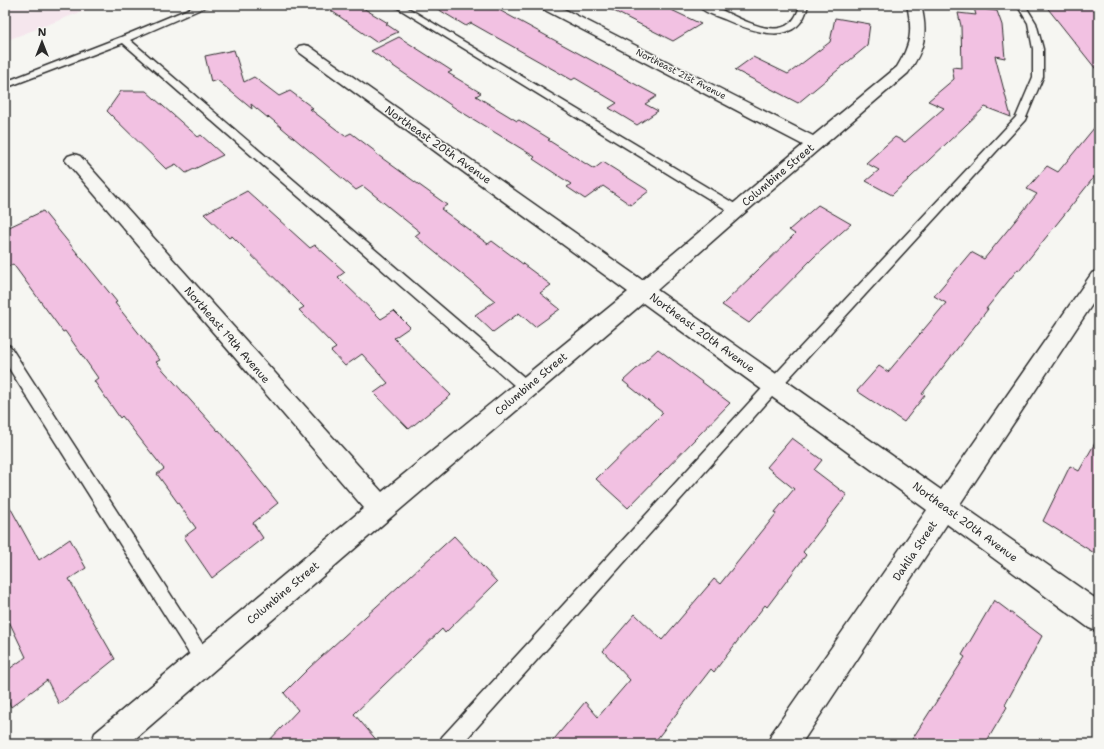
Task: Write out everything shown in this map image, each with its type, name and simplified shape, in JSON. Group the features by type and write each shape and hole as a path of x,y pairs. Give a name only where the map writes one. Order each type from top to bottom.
{"street":[{"name":"Northeast 21st Avenue","path":"546,5 816,144"},
{"name":"Columbine Street","path":"106,744 381,509 527,388 903,70 912,55 919,36 919,20 914,5"},
{"name":"Northeast 20th Avenue","path":"304,49 643,290 944,508 1099,618"},
{"name":"Northeast 19th Avenue","path":"74,160 381,509"},
{"name":"Dahlia Street","path":"783,744 1099,278"}],"lane":[{"path":"5,85 124,39 206,5"},
{"path":"397,5 736,210"},
{"path":"700,5 744,25 761,30 774,31 789,28 799,20 804,5"},
{"path":"449,744 774,385 1021,118 1038,77 1038,49 1032,23 1021,5"},
{"path":"124,39 527,388"},
{"path":"5,350 203,660"}],"shaded area":[{"path":"5,5 99,5 5,41"}],"building":[{"path":"323,5 358,5 388,23 386,24 398,32 376,42"},
{"path":"431,5 508,5 499,10 657,96 645,104 658,111 637,125 609,108 617,103 575,78 572,80 471,23 466,26"},
{"path":"602,5 661,5 701,24 673,41"},
{"path":"1045,5 1092,5 1099,12 1099,73"},
{"path":"974,8 997,11 1002,25 1005,58 995,56 1011,117 985,107 892,195 866,181 879,170 866,163 895,137 905,142 944,108 928,101 954,79 952,67 962,68 961,26 958,13 976,15"},
{"path":"835,18 870,24 867,46 798,103 735,70 753,57 788,74 830,42"},
{"path":"399,37 452,71 448,73 481,93 476,96 550,139 548,140 594,169 603,162 649,191 631,205 603,186 585,199 567,187 571,184 533,159 535,157 455,108 371,51"},
{"path":"234,50 244,82 254,77 279,96 290,91 313,108 310,109 345,136 351,133 376,152 375,153 447,205 441,209 488,244 492,241 551,285 540,293 560,309 535,327 519,313 493,332 475,315 495,301 415,236 420,232 363,186 356,190 269,117 268,118 251,104 252,109 217,80 211,82 205,56"},
{"path":"121,91 146,91 198,137 201,135 223,155 186,173 176,164 166,169 107,111"},
{"path":"1099,122 1099,171 1020,270 1018,269 986,309 988,309 922,394 925,395 904,422 857,391 879,366 888,372 946,303 934,296 971,252 984,259 1037,194 1027,189 1047,166 1058,172"},
{"path":"247,191 310,248 315,245 345,272 338,277 381,319 394,311 410,327 394,338 451,395 409,429 374,393 388,383 362,354 345,366 331,351 336,348 299,310 304,307 232,236 229,238 204,214"},
{"path":"818,205 851,224 814,257 749,323 722,305 795,234 789,230"},
{"path":"43,211 117,302 115,303 160,360 156,362 218,431 219,430 278,503 253,523 263,538 212,578 184,537 196,528 157,474 164,469 122,416 120,418 94,381 98,378 65,331 63,332 13,264 5,268 5,229"},
{"path":"658,349 730,403 628,508 596,479 663,413 623,381"},
{"path":"1099,436 1099,556 1043,521 1070,466 1079,471"},
{"path":"792,438 822,460 814,470 847,495 803,552 806,555 767,607 765,605 714,672 711,669 653,744 550,744 585,702 598,717 630,680 603,651 635,614 662,640 714,579 720,584 776,514 775,512 794,489 767,467"},
{"path":"5,498 39,560 70,539 86,568 69,579 115,659 59,704 47,680 11,707 5,694 5,672 26,657 5,613"},
{"path":"454,536 497,582 445,633 442,629 354,714 380,744 266,744 298,710 284,693 310,667"},
{"path":"994,600 1042,636 1005,705 1007,707 985,744 909,744 965,657 962,655"}]}
